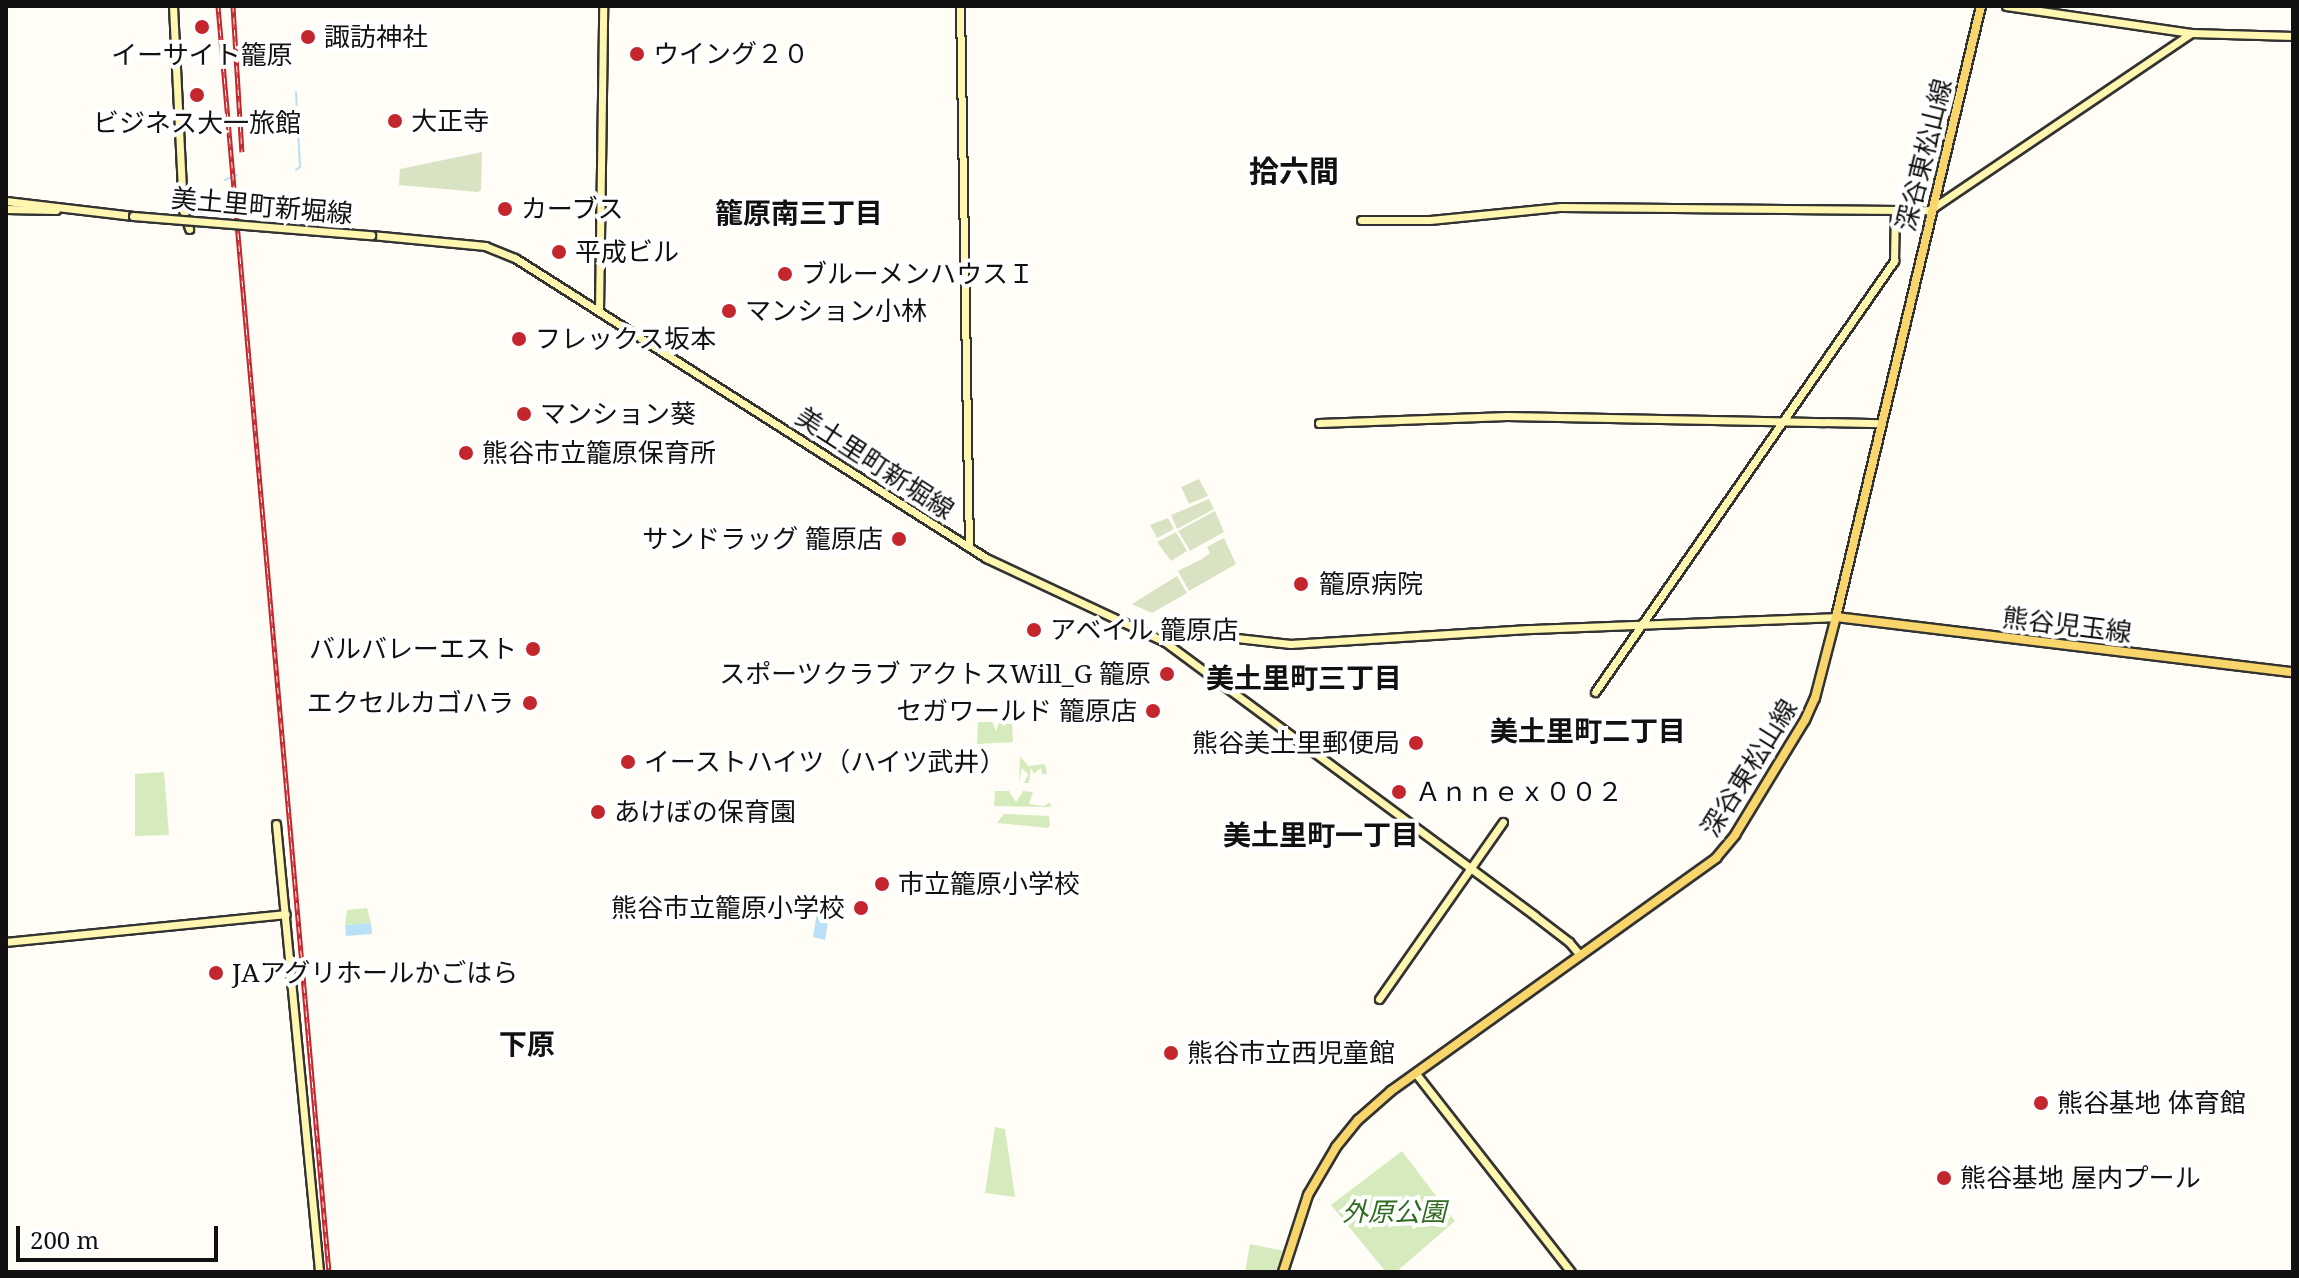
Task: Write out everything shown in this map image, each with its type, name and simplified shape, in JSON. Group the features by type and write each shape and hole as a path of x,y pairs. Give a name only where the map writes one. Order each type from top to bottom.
{"main road":[{"name":"深谷東松山線","path":"1283,1272 1308,1195 1336,1147 1362,1117 1580,955 1706,867 1735,835 1815,698 1981,6"},
{"name":"熊谷児玉線","path":"1836,617 2293,672"}],"street":[{"path":"173,6 183,210 189,229"},
{"path":"599,310 603,6"},
{"path":"960,6 969,547"},
{"path":"2006,6 2191,33 2293,36"},
{"path":"1361,220 1427,220 1561,207 1930,210 2191,33"},
{"name":"美土里町新堀線","path":"6,201 133,216 485,246 515,258 1013,574 1124,620 1165,642 1471,868 1569,942 1580,955"},
{"name":"美土里町新堀線","path":"6,209 70,210"},
{"path":"1595,692 1894,261 1895,211"},
{"path":"1319,423 1507,416 1882,423"},
{"path":"1165,642 1192,633 1290,644 1641,624 1836,617"},
{"path":"1379,999 1503,822"},
{"path":"276,824 319,1272"},
{"path":"6,942 286,914"},
{"path":"1417,1075 1571,1272"}],"green space":[{"path":"482,152 481,190 478,192 399,185 400,169"},
{"path":"1199,479 1208,496 1189,504 1181,487"},
{"path":"1209,499 1214,509 1177,529 1171,515"},
{"path":"1215,511 1224,532 1190,551 1178,531"},
{"path":"1168,518 1174,529 1157,538 1150,525"},
{"path":"1176,532 1187,551 1171,561 1157,542"},
{"path":"1224,538 1236,564 1189,591 1178,571 1202,559 1210,553 1207,547"},
{"path":"1177,576 1187,593 1152,613 1132,604"},
{"path":"978,722 992,722 996,731 999,723 1012,724 1013,742 977,744"},
{"path":"1020,756 1028,766 1045,764 1047,774 1042,774 1041,768 1034,774 1031,768 1029,783 1024,783 1028,774 1022,768 1019,782"},
{"path":"164,772 169,835 135,836 135,774"},
{"path":"995,791 1009,791 1016,802 1023,791 1033,792 1029,804 1044,806 1050,802 1051,807 994,806"},
{"path":"1004,814 1049,816 1050,825 1048,828 997,823"},
{"path":"367,908 371,923 345,925 347,910"},
{"path":"995,1127 1005,1129 1015,1197 985,1193"},
{"name":"外原公園","path":"1402,1151 1455,1221 1396,1272 1386,1272 1331,1205"},
{"path":"1250,1244 1285,1251 1279,1272 1245,1272"}],"water":[{"path":"817,913 829,916 825,940 813,937"},
{"path":"371,923 372,934 346,936 345,925"}],"waterway":[{"path":"296,92 300,167 296,170"},
{"path":"225,180 237,175"},
{"path":"212,207 217,197"}],"railway":[{"path":"218,6 329,1272"},
{"path":"233,6 242,152"}],"place":[{"name":"イーサイト籠原","path":"202,27"},
{"name":"諏訪神社","path":"308,37"},
{"name":"ウイング２０","path":"637,54"},
{"name":"ビジネス大一旅館","path":"197,95"},
{"name":"大正寺","path":"395,121"},
{"name":"カーブス","path":"505,209"},
{"name":"平成ビル","path":"559,252"},
{"name":"ブルーメンハウスＩ","path":"785,274"},
{"name":"マンション小林","path":"729,311"},
{"name":"フレックス坂本","path":"519,339"},
{"name":"マンション葵","path":"524,414"},
{"name":"熊谷市立籠原保育所","path":"466,453"},
{"name":"サンドラッグ 籠原店","path":"899,539"},
{"name":"籠原病院","path":"1301,584"},
{"name":"アベイル 籠原店","path":"1034,630"},
{"name":"バルバレーエスト","path":"533,649"},
{"name":"スポーツクラブ アクトスWill_G 籠原","path":"1167,674"},
{"name":"エクセルカゴハラ","path":"530,703"},
{"name":"セガワールド 籠原店","path":"1153,711"},
{"name":"熊谷美土里郵便局","path":"1416,743"},
{"name":"イーストハイツ（ハイツ武井）","path":"628,762"},
{"name":"Ａｎｎｅｘ００２","path":"1399,792"},
{"name":"あけぼの保育園","path":"598,812"},
{"name":"市立籠原小学校","path":"882,884"},
{"name":"熊谷市立籠原小学校","path":"861,908"},
{"name":"JAアグリホールかごはら","path":"216,973"},
{"name":"熊谷市立西児童館","path":"1171,1053"},
{"name":"熊谷基地 体育館","path":"2041,1103"},
{"name":"熊谷基地 屋内プール","path":"1944,1178"}],"district":[{"name":"拾六間","path":"1294,171"},
{"name":"籠原南三丁目","path":"799,212"},
{"name":"美土里町三丁目","path":"1304,677"},
{"name":"美土里町二丁目","path":"1588,730"},
{"name":"美土里町一丁目","path":"1321,834"},
{"name":"下原","path":"527,1043"}]}
